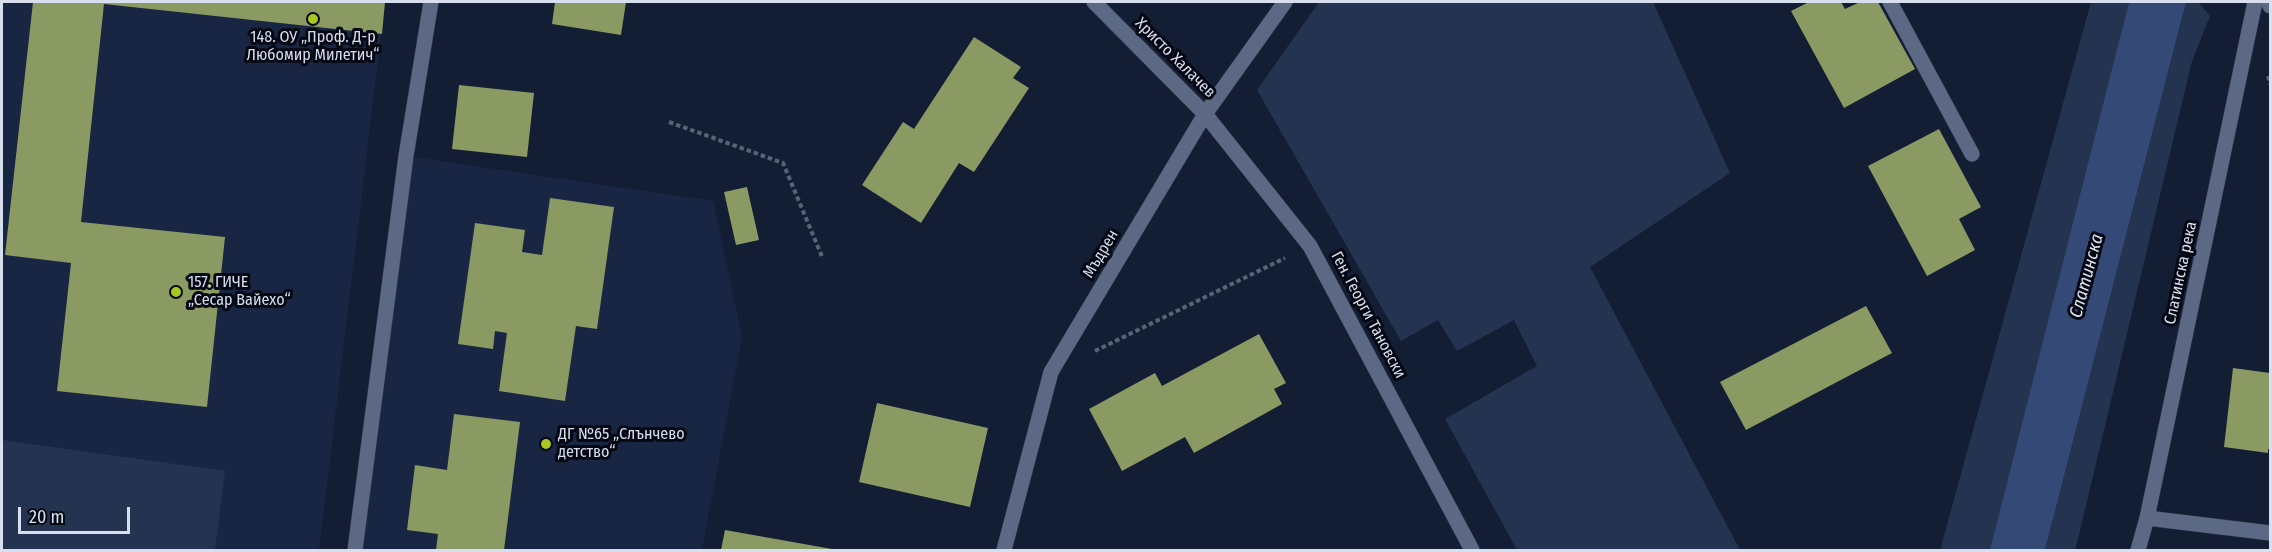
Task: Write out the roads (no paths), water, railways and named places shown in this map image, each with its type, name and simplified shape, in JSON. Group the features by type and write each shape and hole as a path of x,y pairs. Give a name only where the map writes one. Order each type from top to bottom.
{"street":[{"path":"355,550 406,156 431,2"},
{"name":"Христо Халачев","path":"1094,2 1205,114"},
{"name":"Мъдрен","path":"1004,550 1052,372 1205,114 1285,2"},
{"path":"1890,2 1972,154"},
{"name":"Слатинска река","path":"2138,550 2147,518 2255,2"},
{"path":"2268,2 2271,6"},
{"name":"Ген. Георги Тановски","path":"1205,114 1310,246 1472,550"},
{"path":"2147,518 2271,533"}],"water":[{"name":"Слатинска","path":"2129,2 2186,2 2045,550 1990,550"}],"place":[{"name":"148. ОУ „Проф. Д-р Любомир Милетич“","path":"313,19"},
{"name":"157. ГИЧЕ „Сесар Вайехо“","path":"176,292"},
{"name":"ДГ №65 „Слънчево детство“","path":"546,444"}]}
